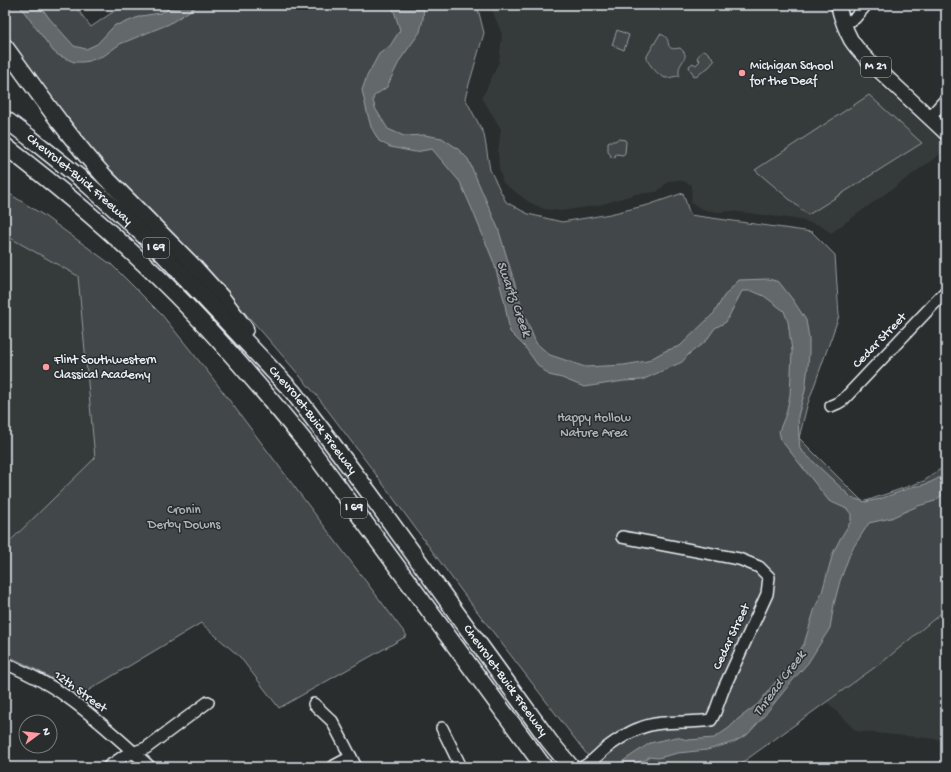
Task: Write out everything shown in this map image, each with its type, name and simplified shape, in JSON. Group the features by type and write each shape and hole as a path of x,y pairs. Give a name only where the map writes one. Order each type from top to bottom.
{"highway":[{"path":"5,47 84,153 105,177 171,243 221,297 293,392"},
{"name":"Chevrolet-Buick Freeway","path":"5,119 85,182 136,228 164,255 293,392 366,488 550,742 571,767"},
{"name":"Chevrolet-Buick Freeway","path":"5,146 81,206 132,252 166,285 238,361 310,448 526,745 544,767"},
{"path":"5,160 166,285"}],"main road":[{"name":"M 21","path":"838,5 851,40 863,55 946,133"}],"street":[{"path":"844,24 855,18 866,5"},
{"path":"929,118 946,99"},
{"name":"Cedar Street","path":"831,406 843,400 946,291"},
{"name":"Cedar Street","path":"583,767 589,764 605,749 638,729 660,723 698,722 711,720 723,690 767,594 768,577 759,567 739,559 622,537"},
{"name":"12th Street","path":"5,663 36,678 66,696 94,718 150,767"},
{"path":"108,767 124,756 146,748 208,702"},
{"path":"314,704 332,721 354,762 332,767"},
{"path":"442,728 461,767"}],"shaded area":[{"path":"490,5 828,5 836,30 846,49 864,70 946,145 946,150 831,233 819,225 796,219 732,211 718,212 705,210 691,203 692,185 677,180 669,181 657,192 636,194 599,205 561,211 544,209 529,202 503,183 499,168 498,152 501,129 482,98 499,62 502,34"},
{"name":"Flint Southwestern Classical Academy","path":"5,235 78,275 95,459 5,546"},
{"path":"946,609 946,740 856,731 827,702 885,660"}],"green space":[{"name":"Happy Hollow Nature Area","path":"5,5 74,5 91,27 123,5 477,5 484,33 465,98 484,134 490,170 506,202 528,214 562,222 610,214 648,205 683,193 690,215 812,232 835,255 839,316 807,406 799,438 863,502 924,481 946,465 946,609 885,660 736,767 622,767 595,765 463,593 317,396 199,262 87,149 5,36"},
{"path":"617,30 629,35 624,50 612,45"},
{"path":"660,34 667,38 671,48 680,48 685,54 679,69 679,76 668,78 663,77 650,65 647,60 647,56"},
{"path":"705,50 715,60 709,67 696,77 689,66 693,63 696,65 700,61 697,58 701,52"},
{"path":"869,95 922,143 808,215 755,170"},
{"path":"618,139 625,140 626,142 625,153 623,155 616,154 614,158 611,157 608,152 608,142"},
{"name":"Cronin Derby Downs","path":"5,191 43,215 112,265 162,315 208,372 407,636 279,708 240,657 201,623 79,696 25,664 5,655 5,546 95,458 78,276 5,235"}],"water":[{"path":"19,5 40,5 49,18 74,46 86,49 97,44 115,25 141,16 160,13 179,5 199,5 169,24 120,44 105,55 89,61 74,62 58,55 53,51"},
{"path":"390,5 424,5 423,19 420,32 400,60 387,87 374,96 373,100 375,108 388,129 404,136 424,135 442,138 457,148 468,159 498,228 524,314 536,343 550,355 585,367 624,365 647,361 665,351 680,346 714,313 724,296 739,280 769,279 779,282 806,320 809,338 809,353 805,391 798,416 800,449 852,498 866,502 880,499 915,486 927,484 946,473 946,491 935,501 918,506 891,518 869,523 851,551 840,581 830,628 808,663 759,722 747,735 734,742 707,750 678,753 658,758 648,757 648,759 632,764 629,767 614,767 650,743 676,737 688,740 714,738 729,728 758,704 790,666 796,664 822,592 833,553 851,521 851,514 847,509 829,501 781,440 779,431 786,414 790,395 792,351 788,322 784,311 764,296 752,291 742,291 726,322 715,328 706,341 689,354 682,362 642,380 584,387 562,378 549,375 537,364 525,347 510,332 504,300 494,263 460,182 432,149 415,152 390,147 379,141 371,127 362,90 367,76 379,54 390,46 400,30 394,11"}],"place":[{"name":"Michigan School for the Deaf","path":"742,73"},
{"name":"Flint Southwestern Classical Academy","path":"46,367"}],"water label":[{"name":"Swartz Creek","path":"513,299"},
{"name":"Thread Creek","path":"780,684"}]}
